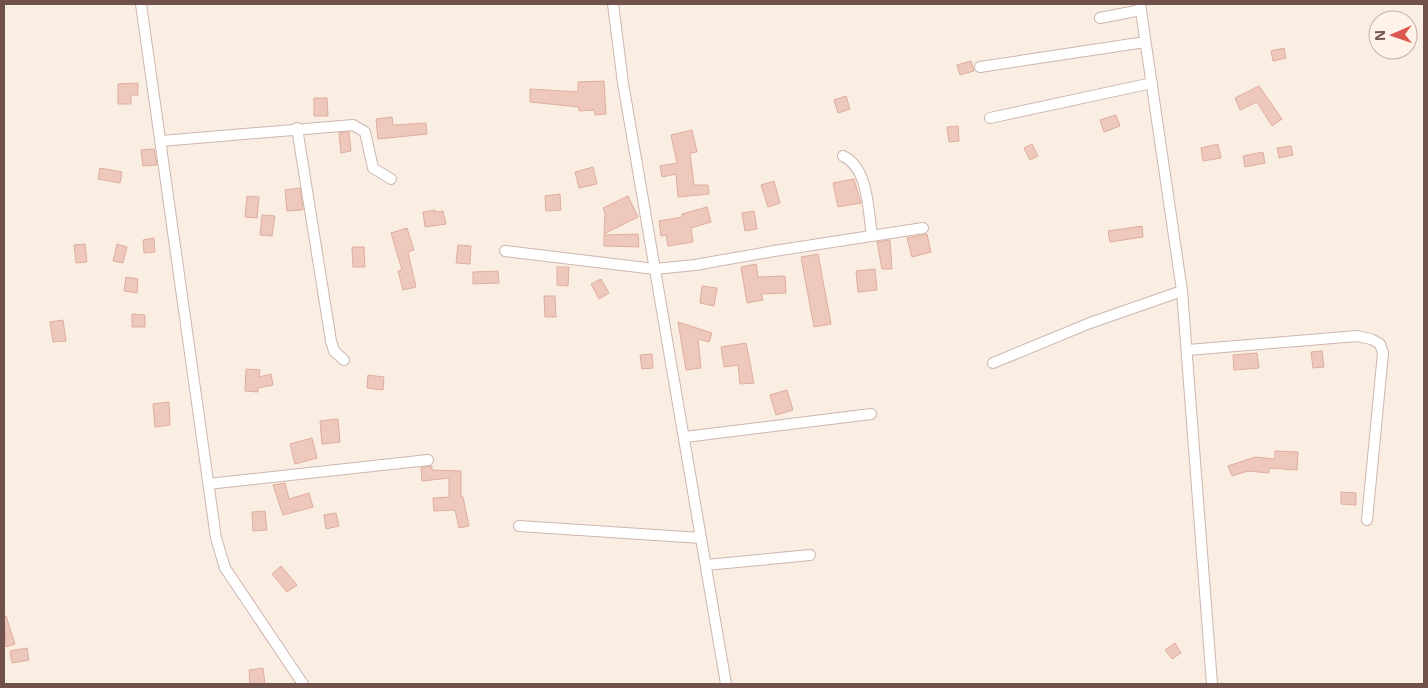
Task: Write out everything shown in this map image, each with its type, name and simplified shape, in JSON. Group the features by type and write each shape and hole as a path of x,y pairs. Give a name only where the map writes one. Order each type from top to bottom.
{"street":[{"path":"142,4 216,538 225,568 303,684"},
{"path":"613,4 623,83 726,684"},
{"path":"1100,18 1140,7 1182,290 1212,684"},
{"path":"980,67 1146,42"},
{"path":"990,118 1152,84"},
{"path":"160,141 297,128 358,126 364,132 373,168 391,179"},
{"path":"297,128 331,341 334,351 344,360"},
{"path":"843,156 852,160 861,177 872,236"},
{"path":"504,251 655,269 695,265 923,228"},
{"path":"993,363 1182,290"},
{"path":"1188,350 1357,336 1371,338 1380,344 1383,354 1374,429 1367,520"},
{"path":"685,437 871,414"},
{"path":"208,484 428,460"},
{"path":"519,526 701,538"},
{"path":"706,565 810,555"}],"building":[{"path":"1284,48 1286,58 1273,61 1271,51"},
{"path":"971,61 974,71 960,75 957,65"},
{"path":"604,81 606,114 595,115 594,110 579,111 579,107 530,102 530,89 578,92 578,82"},
{"path":"138,83 138,95 131,95 131,104 118,104 118,84"},
{"path":"1259,86 1282,119 1272,126 1257,102 1240,110 1235,98"},
{"path":"846,96 850,109 838,113 834,100"},
{"path":"314,98 327,98 328,116 314,116"},
{"path":"1116,115 1120,126 1104,132 1100,120"},
{"path":"392,117 393,125 426,123 427,134 378,139 376,119"},
{"path":"958,126 959,141 949,142 947,127"},
{"path":"692,130 697,152 690,153 694,185 708,185 709,194 678,197 676,174 662,177 660,166 677,163 671,135"},
{"path":"349,132 351,151 341,153 339,133"},
{"path":"1032,144 1038,156 1030,160 1024,148"},
{"path":"1218,144 1221,158 1203,161 1201,148"},
{"path":"1291,146 1293,155 1279,158 1277,148"},
{"path":"154,149 157,165 143,166 141,150"},
{"path":"1263,152 1265,163 1245,167 1243,156"},
{"path":"593,167 597,184 579,188 575,172"},
{"path":"100,168 122,172 120,183 98,179"},
{"path":"854,179 861,203 838,207 833,183"},
{"path":"774,181 780,203 768,207 761,185"},
{"path":"300,188 303,210 287,211 285,190"},
{"path":"560,194 561,210 546,211 545,196"},
{"path":"247,196 259,197 257,218 245,217"},
{"path":"628,196 638,217 604,234 605,213 603,208"},
{"path":"707,207 711,222 691,228 693,242 668,246 666,235 661,236 659,221 682,217 682,214"},
{"path":"435,210 435,212 443,211 446,224 425,227 423,212"},
{"path":"754,211 757,229 745,231 742,213"},
{"path":"262,215 275,216 272,236 260,235"},
{"path":"1142,226 1143,237 1110,242 1108,231"},
{"path":"407,228 414,250 408,252 416,287 403,290 398,271 402,270 391,233"},
{"path":"638,234 639,247 604,246 604,235"},
{"path":"927,234 931,252 912,257 907,238"},
{"path":"154,238 155,252 144,253 143,240"},
{"path":"890,240 892,269 882,269 877,242"},
{"path":"85,244 87,262 76,263 74,245"},
{"path":"117,244 127,247 123,263 113,261"},
{"path":"458,245 471,246 470,264 456,263"},
{"path":"352,247 364,247 365,267 353,267"},
{"path":"818,254 831,324 814,327 801,257"},
{"path":"756,264 758,277 785,276 786,293 761,294 763,300 747,303 741,267"},
{"path":"557,267 569,267 568,286 557,285"},
{"path":"875,269 877,290 858,292 856,271"},
{"path":"498,271 499,283 473,284 473,272"},
{"path":"126,277 138,279 137,293 124,291"},
{"path":"601,279 609,293 599,299 591,284"},
{"path":"702,286 717,288 714,306 700,303"},
{"path":"544,296 555,296 556,317 545,317"},
{"path":"132,314 145,315 145,327 132,327"},
{"path":"63,320 66,341 53,342 50,322"},
{"path":"678,322 712,333 709,342 698,339 701,368 686,370"},
{"path":"746,343 754,383 740,384 738,365 724,367 721,347"},
{"path":"1322,351 1324,367 1313,368 1311,352"},
{"path":"1257,353 1259,368 1234,370 1233,355"},
{"path":"652,354 653,368 642,369 640,355"},
{"path":"246,369 260,370 259,377 271,374 273,385 258,388 258,392 245,391"},
{"path":"368,375 384,377 383,390 367,388"},
{"path":"787,390 793,410 776,415 770,395"},
{"path":"169,402 170,425 155,427 153,404"},
{"path":"338,419 340,442 322,444 320,421"},
{"path":"312,438 317,458 295,464 290,444"},
{"path":"1275,451 1298,452 1297,470 1269,468 1269,473 1248,471 1232,476 1228,466 1255,457 1275,459"},
{"path":"432,466 432,470 461,471 461,497 463,497 469,526 459,528 455,510 434,511 433,498 449,497 449,478 422,481 421,468"},
{"path":"285,483 289,499 309,493 313,507 283,515 273,485"},
{"path":"1341,492 1356,493 1356,505 1341,504"},
{"path":"265,511 267,530 253,531 252,512"},
{"path":"336,513 339,526 326,529 324,515"},
{"path":"281,566 297,585 287,592 272,574"},
{"path":"4,616 6,616 15,644 6,647"},
{"path":"1175,643 1181,653 1172,659 1165,650"},
{"path":"27,648 29,660 12,663 10,651"},
{"path":"263,668 265,684 250,684 249,670"}]}
